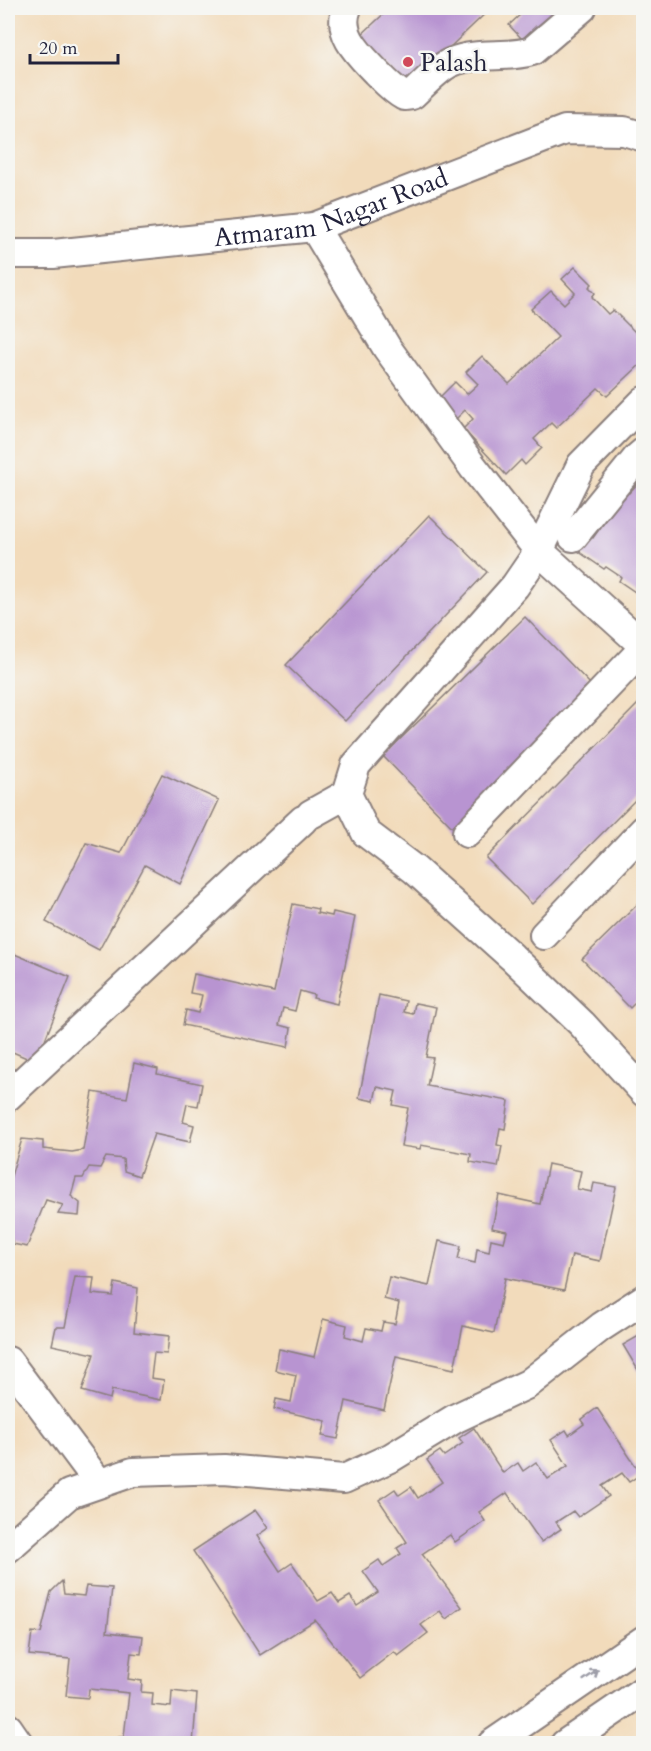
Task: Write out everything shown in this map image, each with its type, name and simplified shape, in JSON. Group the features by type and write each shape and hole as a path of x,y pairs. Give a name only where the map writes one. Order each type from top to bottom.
{"street":[{"path":"347,8 345,28 352,47 395,91 404,96 412,95 450,62 465,58 523,54 532,51 582,8"},
{"name":"Atmaram Nagar Road","path":"8,254 53,254 314,227 565,130 624,130 644,137"},
{"path":"314,227 387,348 473,467 539,551 644,647 466,833"},
{"path":"8,1096 307,817 347,794 356,765 515,586 539,551 581,465 644,401"},
{"path":"573,537 640,455 614,432"},
{"path":"347,794 366,833 415,870 512,957 582,1024 644,1092"},
{"path":"544,935 644,830"},
{"path":"8,1548 69,1494 133,1472 213,1470 344,1479 392,1457 456,1418 528,1384 601,1327 644,1299"},
{"path":"8,1361 99,1483"},
{"path":"492,1743 644,1640"},
{"path":"543,1708 566,1743 644,1690"},
{"path":"8,1728 19,1743"}],"building":[{"name":"Palash","path":"390,8 394,10 398,8 491,8 407,88 359,37"},
{"path":"516,8 567,8 541,32 536,26 522,39 509,25 522,13"},
{"path":"575,267 592,284 589,287 595,293 592,297 608,314 613,310 644,341 644,361 607,396 598,388 556,428 551,423 534,439 542,448 525,465 521,460 506,475 463,429 473,419 465,410 455,420 437,400 455,382 467,394 478,384 466,372 482,356 509,384 558,337 531,309 551,291 564,304 575,293 562,279"},
{"path":"644,477 644,598 619,581 621,577 606,567 604,569 575,549 587,533 593,538 609,516 604,512 623,488 629,493"},
{"path":"429,515 487,572 345,721 286,665"},
{"path":"525,617 596,690 454,829 383,756"},
{"path":"638,704 644,709 644,791 532,904 486,858"},
{"path":"162,774 219,800 180,884 145,865 99,950 46,922 86,843 121,853"},
{"path":"644,898 644,994 630,1008 582,959"},
{"path":"293,904 318,909 317,913 332,916 333,912 355,917 337,1004 313,998 314,995 300,991 295,1011 283,1008 279,1025 291,1028 288,1047 183,1025 186,1010 198,1013 202,995 190,993 194,974 274,992"},
{"path":"12,953 70,977 36,1062 8,1050 8,964"},
{"path":"379,995 406,1001 404,1012 413,1014 415,1003 436,1007 426,1057 433,1058 427,1086 509,1101 505,1129 500,1128 497,1145 502,1146 498,1167 470,1162 471,1154 421,1145 420,1149 401,1146 408,1108 393,1105 396,1091 377,1087 374,1101 359,1098"},
{"path":"134,1063 158,1069 157,1074 202,1084 198,1106 187,1104 183,1122 194,1125 190,1142 154,1134 139,1176 124,1171 123,1159 106,1157 100,1168 89,1167 83,1178 76,1178 71,1196 80,1203 79,1216 58,1214 63,1205 46,1200 27,1247 13,1244 8,1231 8,1174 11,1176 22,1139 43,1141 43,1149 72,1152 83,1150 93,1092 127,1098"},
{"path":"548,1164 581,1171 577,1189 592,1192 594,1183 616,1187 600,1261 572,1255 564,1290 505,1278 494,1333 463,1326 454,1369 396,1356 384,1410 346,1401 338,1439 322,1436 326,1421 274,1409 276,1399 291,1402 296,1375 275,1370 279,1349 314,1357 323,1319 347,1325 345,1336 363,1341 366,1328 381,1331 383,1322 395,1324 399,1303 384,1299 389,1277 429,1286 439,1241 461,1246 458,1259 475,1263 477,1249 489,1252 491,1239 504,1242 507,1231 492,1228 499,1195 540,1204"},
{"path":"75,1277 94,1278 92,1294 113,1296 115,1283 138,1288 134,1332 169,1336 167,1354 154,1353 151,1378 164,1380 161,1400 112,1390 110,1399 82,1391 94,1354 52,1345 56,1327 65,1327"},
{"path":"644,1333 644,1380 623,1345"},
{"path":"597,1408 641,1474 629,1482 622,1473 602,1486 609,1496 578,1517 573,1511 556,1522 561,1529 541,1542 507,1493 479,1512 485,1521 455,1542 450,1535 422,1554 462,1607 446,1619 440,1611 421,1625 428,1633 398,1656 394,1652 360,1678 315,1620 260,1655 193,1551 255,1510 268,1528 257,1536 280,1571 292,1563 318,1601 332,1593 339,1603 350,1596 357,1606 378,1592 363,1571 379,1560 383,1566 401,1554 397,1548 407,1542 379,1500 395,1489 399,1495 411,1487 418,1498 442,1482 427,1460 440,1451 444,1456 463,1443 459,1438 474,1428 503,1473 518,1463 523,1471 536,1462 548,1479 568,1466 551,1440 566,1430 569,1435 584,1424 581,1420"},
{"path":"62,1581 64,1594 84,1596 86,1586 112,1588 107,1632 143,1636 141,1654 131,1653 128,1679 142,1681 141,1692 153,1693 152,1705 171,1707 172,1691 197,1694 193,1744 119,1744 119,1737 124,1737 129,1693 89,1689 88,1698 66,1696 70,1659 29,1655 32,1632 41,1633 51,1592"}],"place":[{"name":"Palash","path":"408,62"}]}
